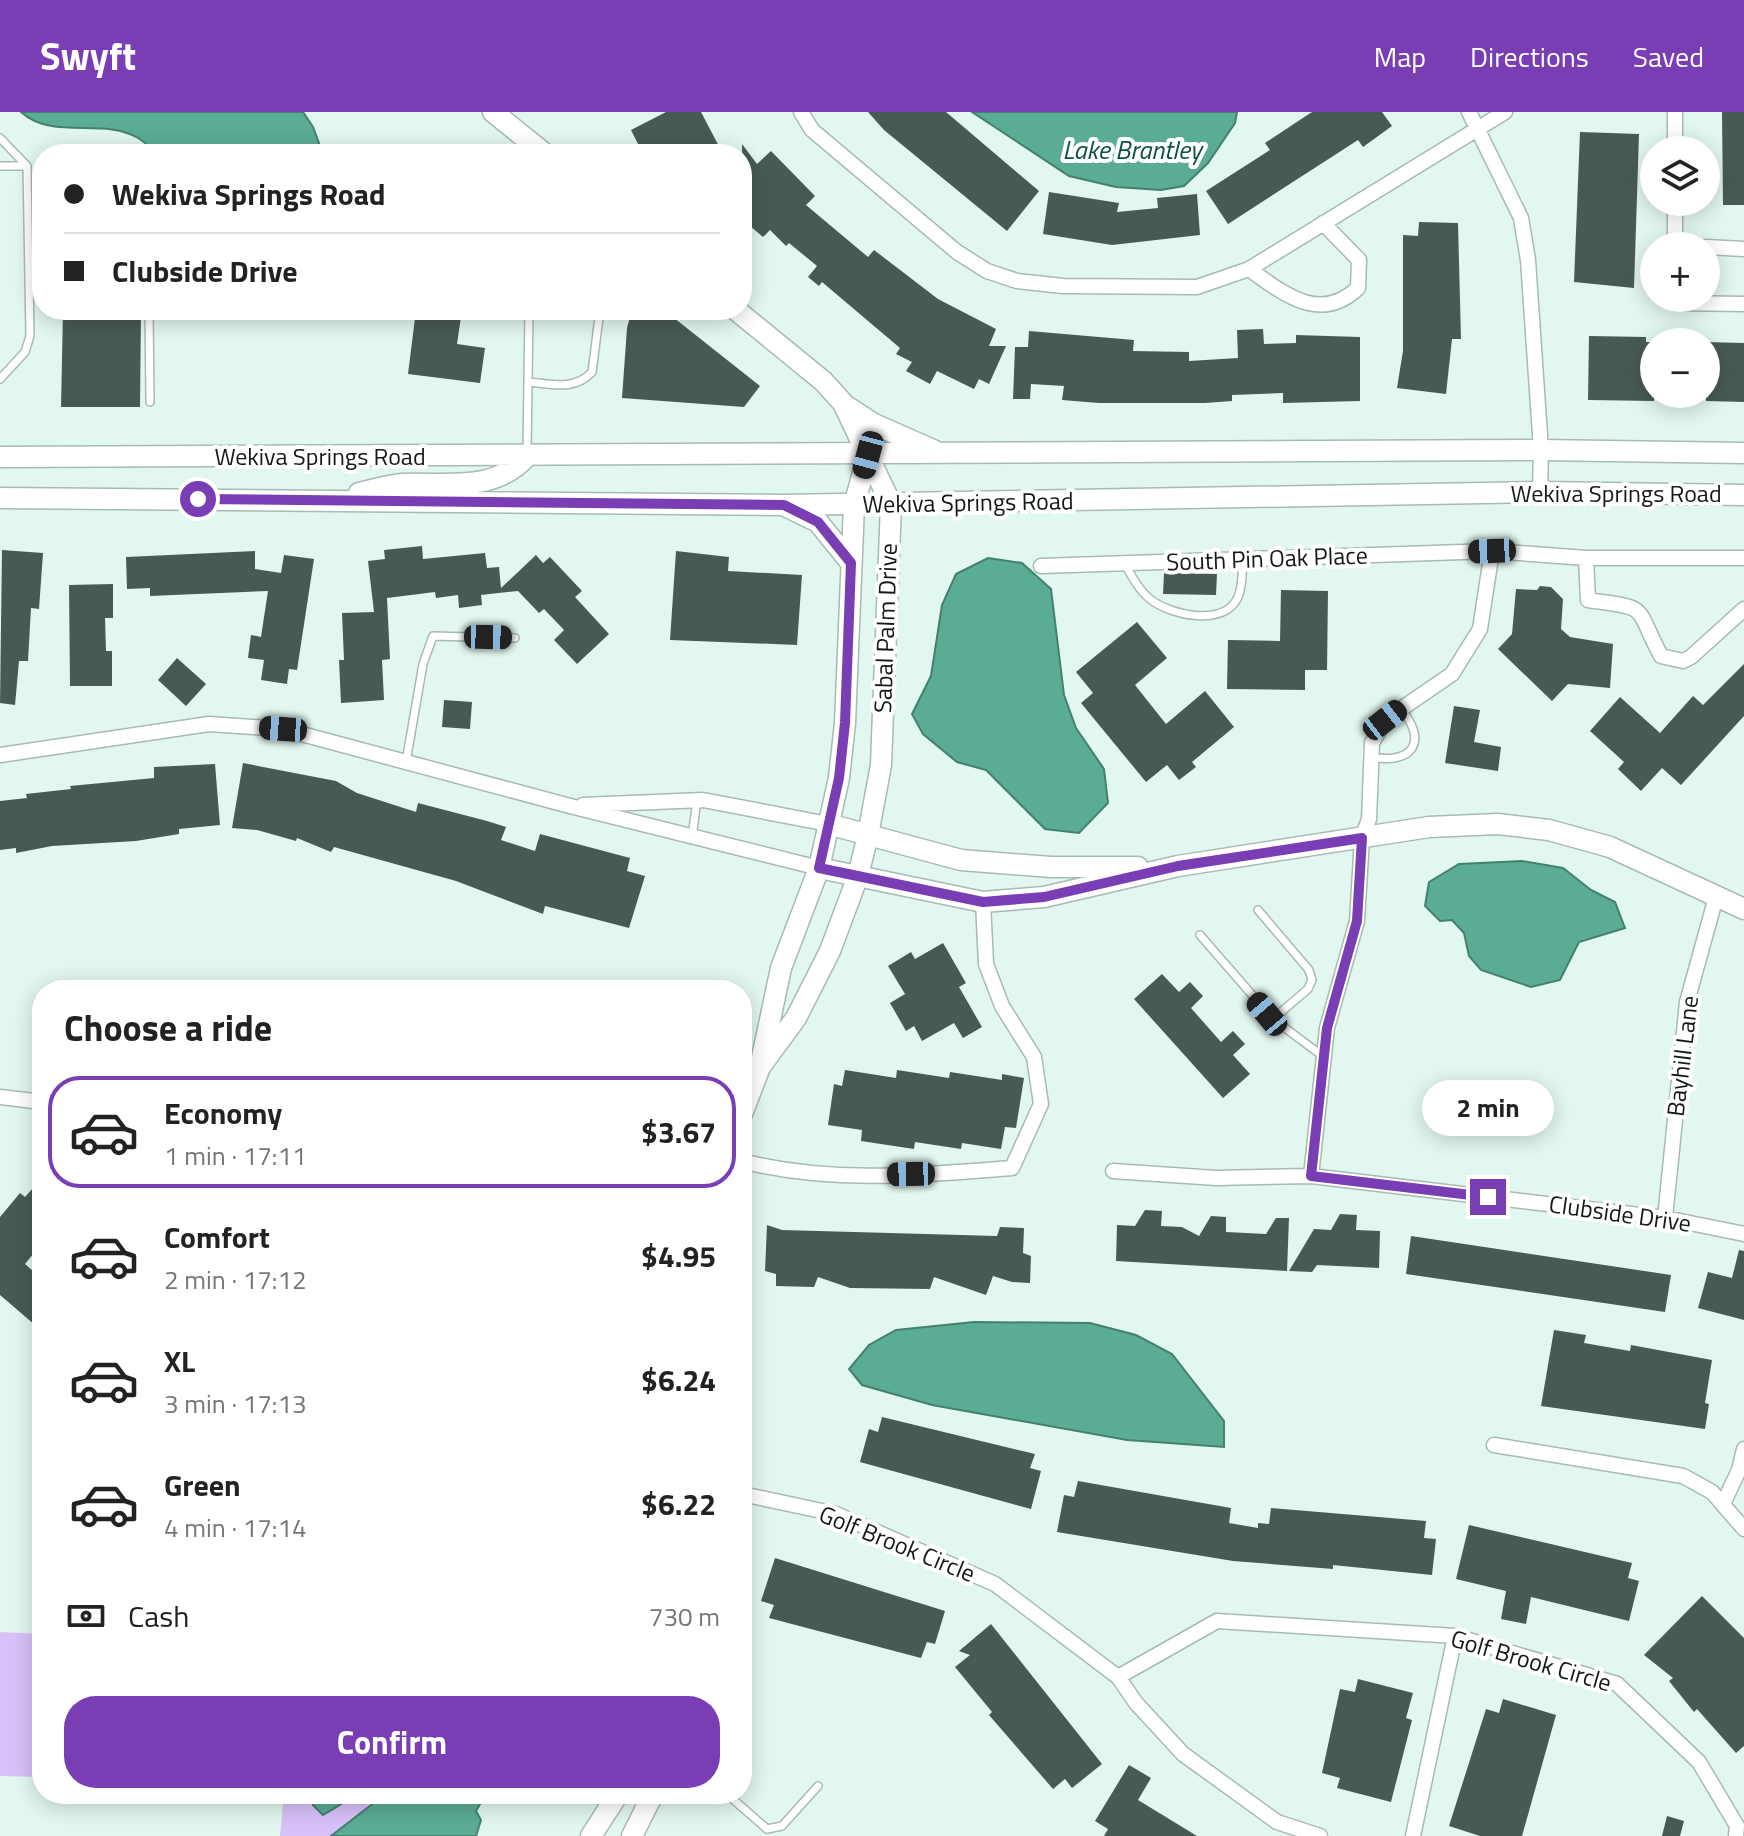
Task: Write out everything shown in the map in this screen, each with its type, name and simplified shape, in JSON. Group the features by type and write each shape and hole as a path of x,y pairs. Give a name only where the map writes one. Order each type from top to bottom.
{"main road":[{"path":"493,112 533,144"},
{"path":"748,320 823,381 843,403 868,455"},
{"path":"843,403 900,437 949,455"},
{"name":"Wekiva Springs Road","path":"0,457 1541,450 1744,453"},
{"name":"Sabal Palm Drive","path":"760,1067 796,1018 830,951 858,876 881,765 891,504 868,455"},
{"name":"Sabal Palm Drive","path":"752,1088 760,1067 781,968 819,868 839,778 845,723 854,505 868,455"},
{"path":"324,500 398,484 495,481 517,468 527,456"},
{"name":"Wekiva Springs Road","path":"0,498 854,505 1540,492 1744,495"},
{"path":"784,505 818,522 851,563"},
{"path":"828,824 961,860 1051,867 1178,866"},
{"path":"819,868 983,902 1044,897 1178,866 1429,827 1498,824 1549,830 1610,847 1744,909"},
{"path":"591,1836 612,1804"},
{"path":"632,1836 648,1804"}],"street":[{"path":"801,112 812,130 957,252 987,271 1017,281 1106,288 1197,287 1249,269 1505,112"},
{"path":"1469,112 1521,218 1528,260 1541,450 1540,492"},
{"path":"1675,112 1675,136"},
{"path":"1249,269 1280,291 1314,306 1343,303 1358,288 1359,260 1323,223"},
{"path":"1720,248 1744,249"},
{"path":"1720,303 1744,304"},
{"path":"1311,1176 1327,1028 1357,921 1362,838 1369,819 1371,757 1377,730 1400,708 1452,674 1480,629 1492,551"},
{"name":"South Pin Oak Place","path":"1041,566 1492,551 1586,558 1744,558"},
{"path":"1586,558 1588,600 1624,603 1643,614 1661,656 1683,661 1691,657 1744,609"},
{"path":"0,755 209,724 283,729 570,806 819,868"},
{"path":"570,806 697,800 828,824"},
{"name":"Bayhill Lane","path":"1665,1218 1687,1002 1716,897"},
{"path":"752,1164 790,1173 838,1176 1012,1168 1041,1104 1034,1057 1002,1006 986,964 983,902"},
{"path":"0,1097 32,1100"},
{"name":"Clubside Drive","path":"1113,1171 1216,1178 1311,1176 1665,1218 1744,1234"},
{"path":"1494,1445 1683,1476 1712,1492 1744,1529"},
{"path":"1723,1504 1739,1470 1744,1449"},
{"name":"Golf Brook Circle","path":"752,1496 836,1514 995,1584 1118,1677 1136,1703 1183,1754 1277,1822 1320,1836"},
{"name":"Golf Brook Circle","path":"1118,1677 1217,1621 1455,1636 1617,1684 1699,1762 1737,1826 1736,1836"},
{"path":"1413,1836 1455,1636"}],"lane":[{"path":"0,138 27,166 30,336 25,352 0,380"},
{"path":"0,166 27,166"},
{"path":"149,320 150,402"},
{"path":"527,456 529,320"},
{"path":"528,382 567,386 587,377 592,372 599,320"},
{"path":"1125,564 1150,600 1171,612 1207,616 1226,612 1238,598 1243,560"},
{"path":"406,762 423,664 433,636 515,638"},
{"path":"1371,757 1396,760 1407,755 1415,745 1416,732 1400,708"},
{"path":"692,837 697,800"},
{"path":"1258,910 1309,970 1312,980 1308,989 1273,1019"},
{"path":"1200,935 1273,1019 1324,1057"},
{"path":"738,1804 767,1829 782,1826 818,1786"}],"shaded area":[{"path":"0,1632 32,1634 32,1777 0,1776"},
{"path":"283,1804 372,1804 331,1836 280,1836"}],"water":[{"path":"21,112 303,112 319,144 146,144 124,132 63,127 34,121"},
{"name":"Lake Brantley","path":"972,112 1237,112 1235,123 1208,163 1184,186 1161,190 1116,187 1069,176"},
{"path":"988,558 1022,563 1051,589 1064,695 1076,728 1104,769 1108,803 1079,833 1045,829 986,770 957,762 923,734 912,714 931,676 942,605 956,574"},
{"path":"1522,861 1563,868 1591,890 1615,902 1625,928 1579,942 1560,980 1531,987 1481,970 1469,956 1464,933 1452,920 1440,921 1425,906 1429,882 1459,864"},
{"path":"974,1322 1090,1323 1136,1335 1172,1354 1224,1421 1224,1447 1127,1440 932,1405 862,1385 849,1369 869,1345 896,1330"},
{"path":"313,1804 341,1804 323,1815"},
{"path":"480,1804 476,1811 481,1820 476,1836 331,1836 371,1805"}],"building":[{"path":"666,112 701,112 718,144 638,144 631,130"},
{"path":"868,112 946,112 1039,191 1007,231 884,130"},
{"path":"1312,112 1382,112 1392,126 1363,147 1358,140 1228,224 1206,191 1270,150 1265,143"},
{"path":"1722,112 1744,112 1744,205 1723,205"},
{"path":"1580,132 1639,134 1634,288 1574,282"},
{"path":"771,151 815,196 806,205 868,257 874,250 938,299 996,329 989,346 1006,346 989,384 979,379 974,389 937,371 930,384 906,371 912,362 896,354 900,348 822,282 819,286 808,277 817,266 789,243 786,246 770,230 763,237 752,228 752,157 757,164"},
{"path":"1049,192 1119,203 1117,212 1158,208 1157,198 1197,194 1200,235 1112,245 1043,234"},
{"path":"1419,222 1458,223 1461,339 1452,339 1446,394 1397,388 1403,351 1403,235 1418,236"},
{"path":"63,320 141,320 140,407 61,407"},
{"path":"415,320 461,320 457,344 485,348 480,383 408,374"},
{"path":"629,320 677,320 760,386 744,407 622,398"},
{"path":"1263,329 1264,344 1296,343 1296,335 1360,337 1360,401 1283,403 1283,393 1232,395 1232,401 1205,403 1099,403 1062,400 1064,386 1031,384 1030,399 1013,399 1015,347 1028,347 1029,331 1134,340 1133,351 1189,352 1189,361 1238,358 1237,330"},
{"path":"1589,336 1640,337 1640,401 1588,400"},
{"path":"1720,342 1744,343 1744,402 1720,401"},
{"path":"422,546 423,559 485,553 487,568 499,567 501,588 536,555 543,563 550,557 582,591 575,597 609,634 577,664 554,640 564,630 544,609 539,613 518,591 481,595 482,605 459,608 458,595 436,598 435,592 387,598 390,659 382,660 384,700 341,703 339,660 344,660 342,613 374,612 368,561 385,559 384,550"},
{"path":"2,550 43,553 39,609 31,608 28,661 19,661 15,705 0,703"},
{"path":"255,551 255,569 281,573 284,555 314,559 297,670 289,669 287,684 261,680 264,660 248,658 251,635 261,637 268,591 150,596 150,588 127,589 126,557"},
{"path":"676,551 729,557 728,571 802,575 797,645 670,640"},
{"path":"1164,573 1217,574 1216,595 1163,594"},
{"path":"113,584 113,618 105,618 106,651 112,651 112,686 70,686 69,585"},
{"path":"1540,586 1551,587 1563,599 1561,629 1570,637 1613,644 1610,688 1568,684 1552,701 1498,649 1512,634 1516,589 1537,590"},
{"path":"1281,590 1328,591 1327,670 1305,670 1305,690 1227,689 1228,640 1280,641"},
{"path":"1137,622 1167,658 1135,685 1166,724 1205,691 1234,727 1192,762 1196,767 1179,780 1167,765 1146,782 1081,703 1093,693 1076,672"},
{"path":"177,658 206,684 186,706 158,680"},
{"path":"1744,664 1744,716 1681,785 1662,768 1641,791 1618,769 1624,762 1590,731 1620,697 1660,733 1693,696 1703,705"},
{"path":"444,700 472,702 470,729 442,727"},
{"path":"1454,706 1480,710 1474,742 1501,747 1498,771 1445,763"},
{"path":"243,763 336,781 357,793 416,812 418,803 487,821 506,827 501,840 535,851 540,834 630,858 627,871 645,876 629,928 545,906 543,914 456,881 334,847 331,852 297,838 296,841 257,830 232,828"},
{"path":"215,764 220,825 179,829 179,834 136,841 52,846 16,853 16,848 0,850 0,801 27,798 26,794 71,789 70,786 154,778 154,767"},
{"path":"943,943 966,983 959,987 982,1027 963,1038 954,1023 922,1041 914,1026 906,1031 890,1003 905,994 888,966 911,952 915,959"},
{"path":"1162,974 1179,992 1190,982 1203,996 1191,1008 1221,1042 1233,1031 1245,1044 1233,1055 1250,1074 1223,1098 1134,999"},
{"path":"845,1070 896,1078 897,1070 949,1078 950,1072 1002,1080 1002,1074 1024,1078 1016,1128 1005,1127 1001,1149 962,1143 961,1149 915,1142 914,1149 861,1141 862,1130 828,1125 834,1084 842,1086"},
{"path":"32,1189 32,1255 25,1264 32,1270 32,1322 0,1295 0,1217 20,1193 25,1197"},
{"path":"1145,1210 1162,1211 1161,1226 1182,1227 1199,1236 1211,1216 1226,1217 1226,1232 1266,1234 1276,1218 1289,1218 1287,1271 1116,1261 1117,1225 1135,1226"},
{"path":"1340,1214 1357,1215 1356,1230 1380,1231 1379,1268 1317,1265 1312,1272 1289,1271 1314,1229 1331,1230"},
{"path":"767,1225 782,1230 997,1236 1000,1227 1024,1228 1023,1253 1031,1256 1030,1283 993,1276 986,1295 934,1277 930,1289 850,1288 818,1277 814,1287 776,1286 776,1274 765,1271"},
{"path":"1411,1236 1671,1275 1665,1312 1406,1274"},
{"path":"1739,1250 1744,1251 1744,1320 1698,1308 1708,1272 1732,1278"},
{"path":"1554,1330 1586,1335 1584,1343 1630,1351 1631,1345 1712,1360 1705,1403 1709,1404 1705,1429 1541,1406"},
{"path":"882,1417 1035,1454 1030,1468 1041,1471 1031,1509 860,1462 869,1429 878,1432"},
{"path":"1078,1481 1231,1508 1229,1523 1258,1528 1258,1523 1269,1524 1271,1508 1426,1521 1424,1538 1436,1539 1432,1575 1333,1565 1333,1569 1233,1561 1057,1532 1064,1495 1074,1497"},
{"path":"1469,1525 1632,1563 1628,1578 1639,1581 1629,1621 1531,1597 1526,1624 1501,1619 1506,1591 1456,1579"},
{"path":"775,1558 945,1611 935,1644 927,1642 921,1658 769,1618 774,1605 761,1601"},
{"path":"1702,1596 1744,1638 1744,1746 1736,1753 1697,1709 1694,1712 1669,1681 1673,1678 1644,1655"},
{"path":"991,1624 1102,1764 1072,1788 1065,1779 1053,1789 989,1715 992,1712 955,1667 970,1655 959,1651"},
{"path":"1358,1679 1413,1693 1406,1718 1412,1720 1391,1802 1337,1788 1340,1778 1322,1773 1340,1689 1355,1692"},
{"path":"1503,1699 1556,1715 1522,1836 1480,1836 1449,1826 1486,1709 1499,1713"},
{"path":"1129,1765 1151,1778 1138,1800 1197,1836 1104,1836 1108,1829 1095,1821"},
{"path":"1667,1816 1684,1821 1680,1836 1662,1836"}],"route":[{"path":"198,499 784,505 818,522 851,563 845,723 839,778 819,868 983,902 1044,897 1178,866 1362,838 1357,921 1327,1028 1311,1176 1488,1197"}]}
